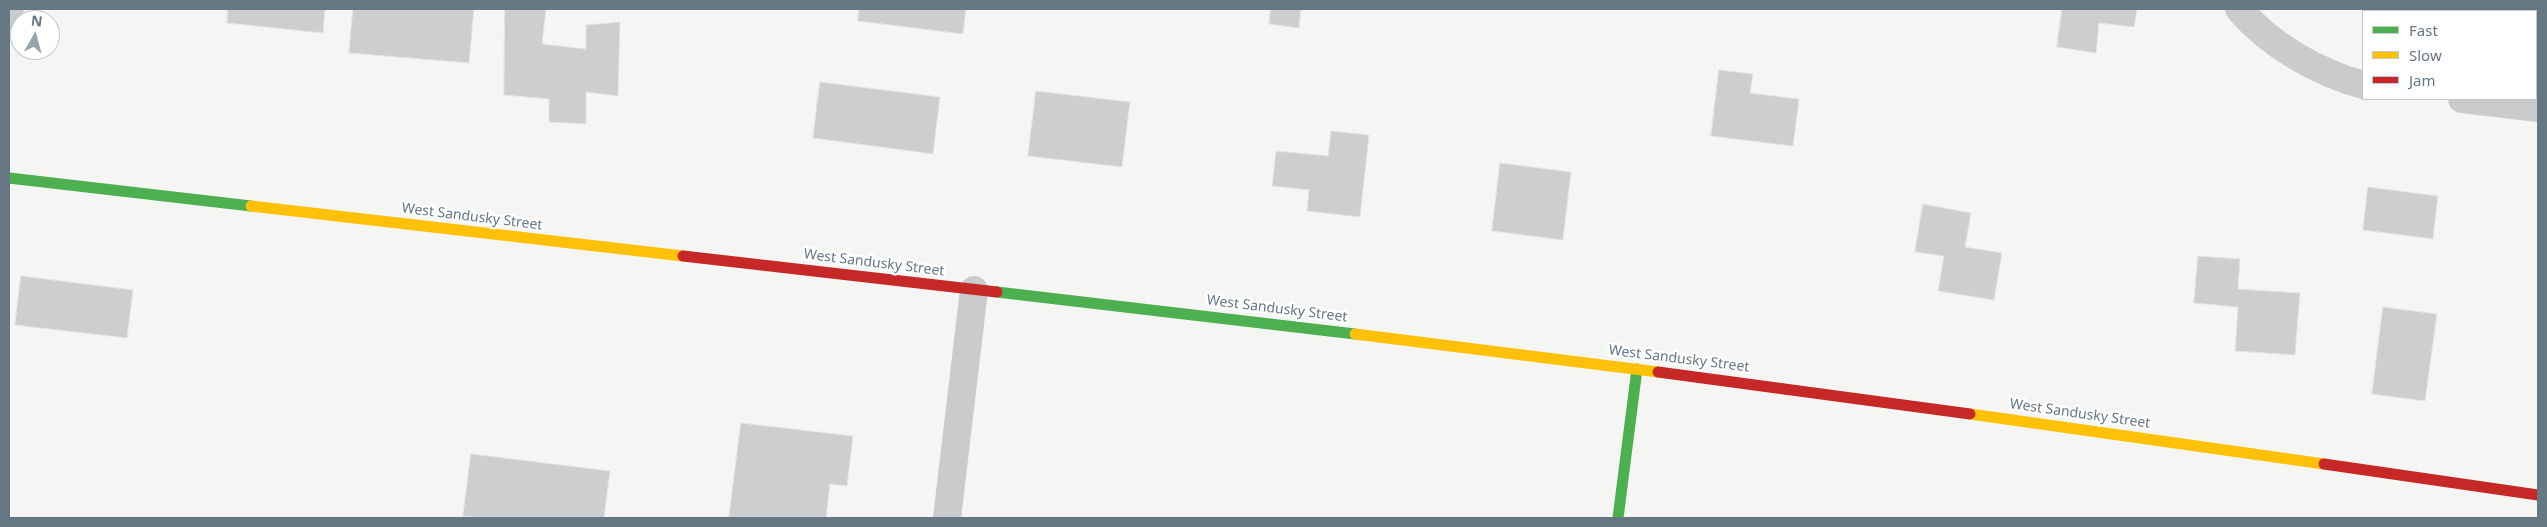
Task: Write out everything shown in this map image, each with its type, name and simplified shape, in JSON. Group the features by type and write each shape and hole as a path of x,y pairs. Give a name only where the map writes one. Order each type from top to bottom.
{"street":[{"path":"9,16 10,9"},
{"path":"2240,9 2249,21 2291,54 2338,78 2362,85"},
{"path":"2470,100 2538,108"},
{"name":"West Sandusky Street","path":"9,178 974,290 1801,389 2538,495"},
{"path":"946,518 974,290"},
{"path":"1618,518 1637,369"}],"building":[{"path":"228,9 325,9 323,33 227,23"},
{"path":"353,9 474,9 469,63 349,53"},
{"path":"505,9 546,9 542,44 586,49 586,25 620,22 618,96 586,92 586,124 549,122 549,99 504,95"},
{"path":"859,9 966,9 963,34 858,21"},
{"path":"1271,9 1301,9 1299,28 1269,24"},
{"path":"2062,9 2137,9 2134,27 2099,23 2096,53 2057,47"},
{"path":"1719,70 1753,74 1750,93 1799,99 1793,146 1711,136"},
{"path":"820,82 940,97 933,154 813,138"},
{"path":"1036,91 1130,102 1122,167 1028,156"},
{"path":"1331,131 1369,135 1360,217 1307,211 1309,190 1272,186 1276,151 1328,156"},
{"path":"1500,163 1571,172 1563,240 1492,231"},
{"path":"2368,187 2438,196 2433,239 2363,230"},
{"path":"1923,204 1971,213 1965,247 2002,253 1994,300 1938,291 1944,256 1915,252"},
{"path":"2198,256 2240,259 2238,289 2300,293 2295,355 2235,351 2238,307 2194,303"},
{"path":"21,276 133,290 127,338 15,325"},
{"path":"2383,307 2437,314 2425,401 2372,394"},
{"path":"741,423 853,436 847,486 830,484 826,518 729,518"},
{"path":"471,454 610,471 604,518 484,518 463,516"}],"traffic: fast":[{"path":"9,178 251,206"},
{"path":"997,292 1355,334"},
{"path":"1618,518 1637,369"}],"traffic: slow":[{"path":"251,206 683,256"},
{"path":"1355,334 1658,372"},
{"path":"1970,414 2324,464"}],"traffic: jam":[{"path":"683,256 997,292"},
{"path":"1658,372 1970,414"},
{"path":"2324,464 2538,495"}]}
